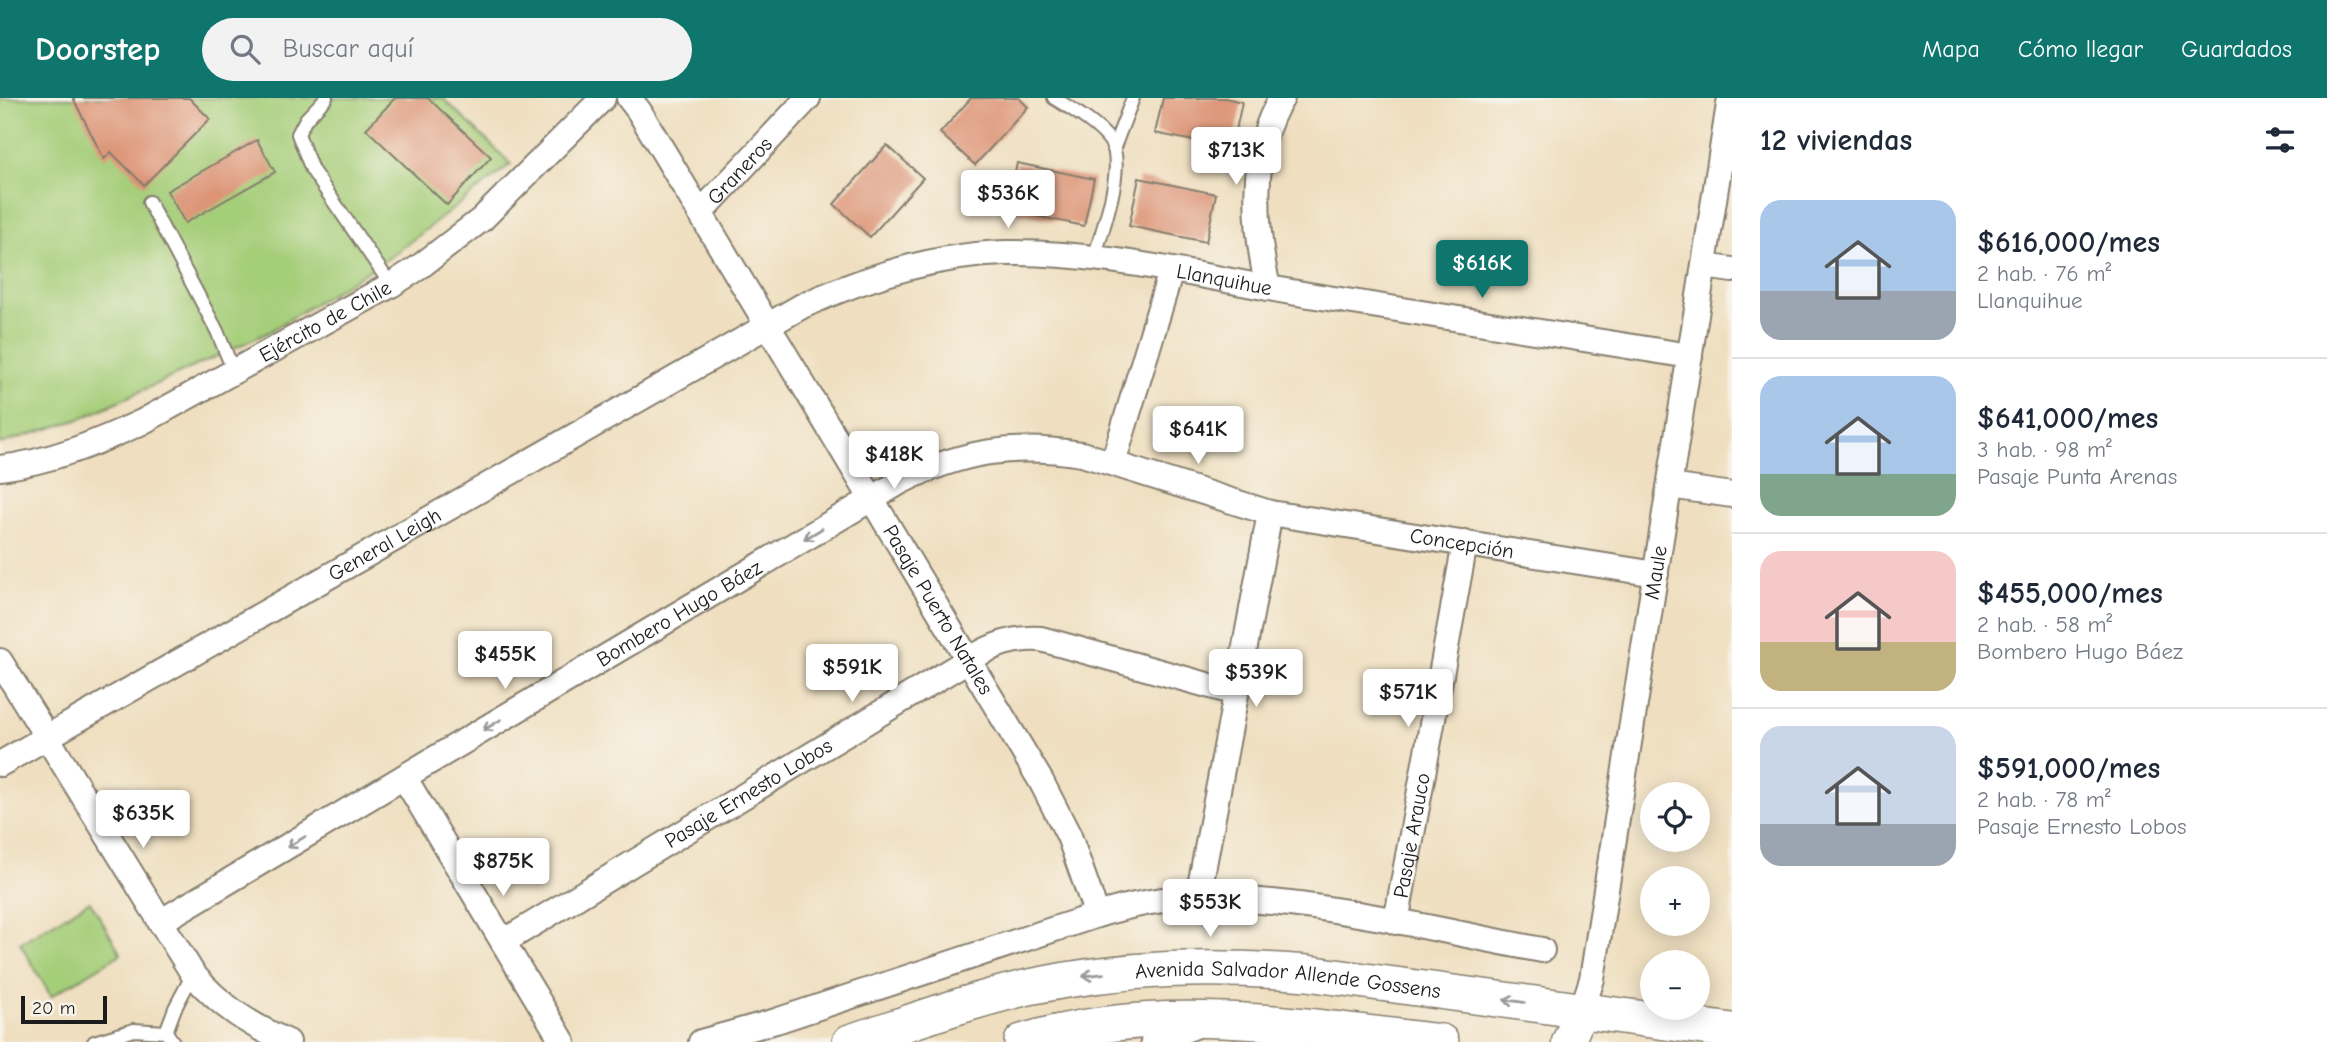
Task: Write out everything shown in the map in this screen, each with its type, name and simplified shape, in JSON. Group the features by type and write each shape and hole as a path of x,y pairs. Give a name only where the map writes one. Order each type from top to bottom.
{"main road":[{"name":"Avenida Salvador Allende Gossens","path":"849,1042 978,1000 1028,987 1130,971 1189,967 1307,973 1732,1031"},
{"name":"Avenida Salvador Allende Gossens","path":"1022,1042 1117,1024 1215,1018 1441,1042"}],"street":[{"name":"Ejército de Chile","path":"0,468 60,456 102,441 142,422 391,285 482,219 603,98"},
{"name":"Pasaje Puerto Natales","path":"629,98 1056,808 1084,875 1097,915"},
{"name":"Graneros","path":"700,213 808,98"},
{"name":"Maule","path":"1568,1042 1592,979 1730,98"},
{"path":"1268,288 1258,231 1259,177 1275,99"},
{"name":"Llanquihue","path":"767,325 838,290 913,266 1003,253 1048,253 1094,258 1690,356"},
{"path":"1704,266 1732,270"},
{"path":"1113,463 1171,271"},
{"name":"General Leigh","path":"0,764 767,325"},
{"name":"Bombero Hugo Báez","path":"160,922 928,468 988,451 1020,448 1083,454 1113,463"},
{"name":"Concepción","path":"1113,463 1270,513 1656,574"},
{"path":"1670,486 1732,495"},
{"path":"1198,897 1270,513"},
{"name":"Pasaje Arauco","path":"1396,922 1465,543"},
{"name":"Pasaje Ernesto Lobos","path":"503,942 968,660 1006,640 1041,639 1236,693"},
{"path":"0,661 193,974 213,996 236,1015 288,1042"},
{"path":"404,778 563,1042"},
{"path":"701,1042 780,1031 1097,915 1141,903 1198,897 1288,904 1542,950"},
{"name":"Avenida Salvador Allende Gossens","path":"1153,1042 1215,1018"}],"lane":[{"path":"326,98 306,119 298,134 312,170 391,285"},
{"path":"1054,98 1104,134 1114,147 1118,165 1094,258"},
{"path":"1114,147 1133,98"},
{"path":"149,202 217,331 234,372"},
{"path":"94,1042 134,1030 169,1037 175,1007 193,974"}],"green space":[{"path":"0,98 443,98 511,164 392,256 267,333 80,419 0,444"},
{"path":"90,901 121,954 51,996 20,943"}],"building":[{"path":"73,98 189,98 210,119 144,185 111,152 104,159"},
{"path":"395,98 428,98 491,157 447,205 366,129"},
{"path":"971,98 1019,98 1028,107 975,165 940,133"},
{"path":"1163,98 1225,98 1242,102 1232,149 1155,133"},
{"path":"257,140 275,172 185,223 167,191"},
{"path":"887,145 923,178 870,237 834,204"},
{"path":"1017,163 1094,179 1084,226 1007,210"},
{"path":"1139,178 1216,194 1206,242 1129,226"}]}
